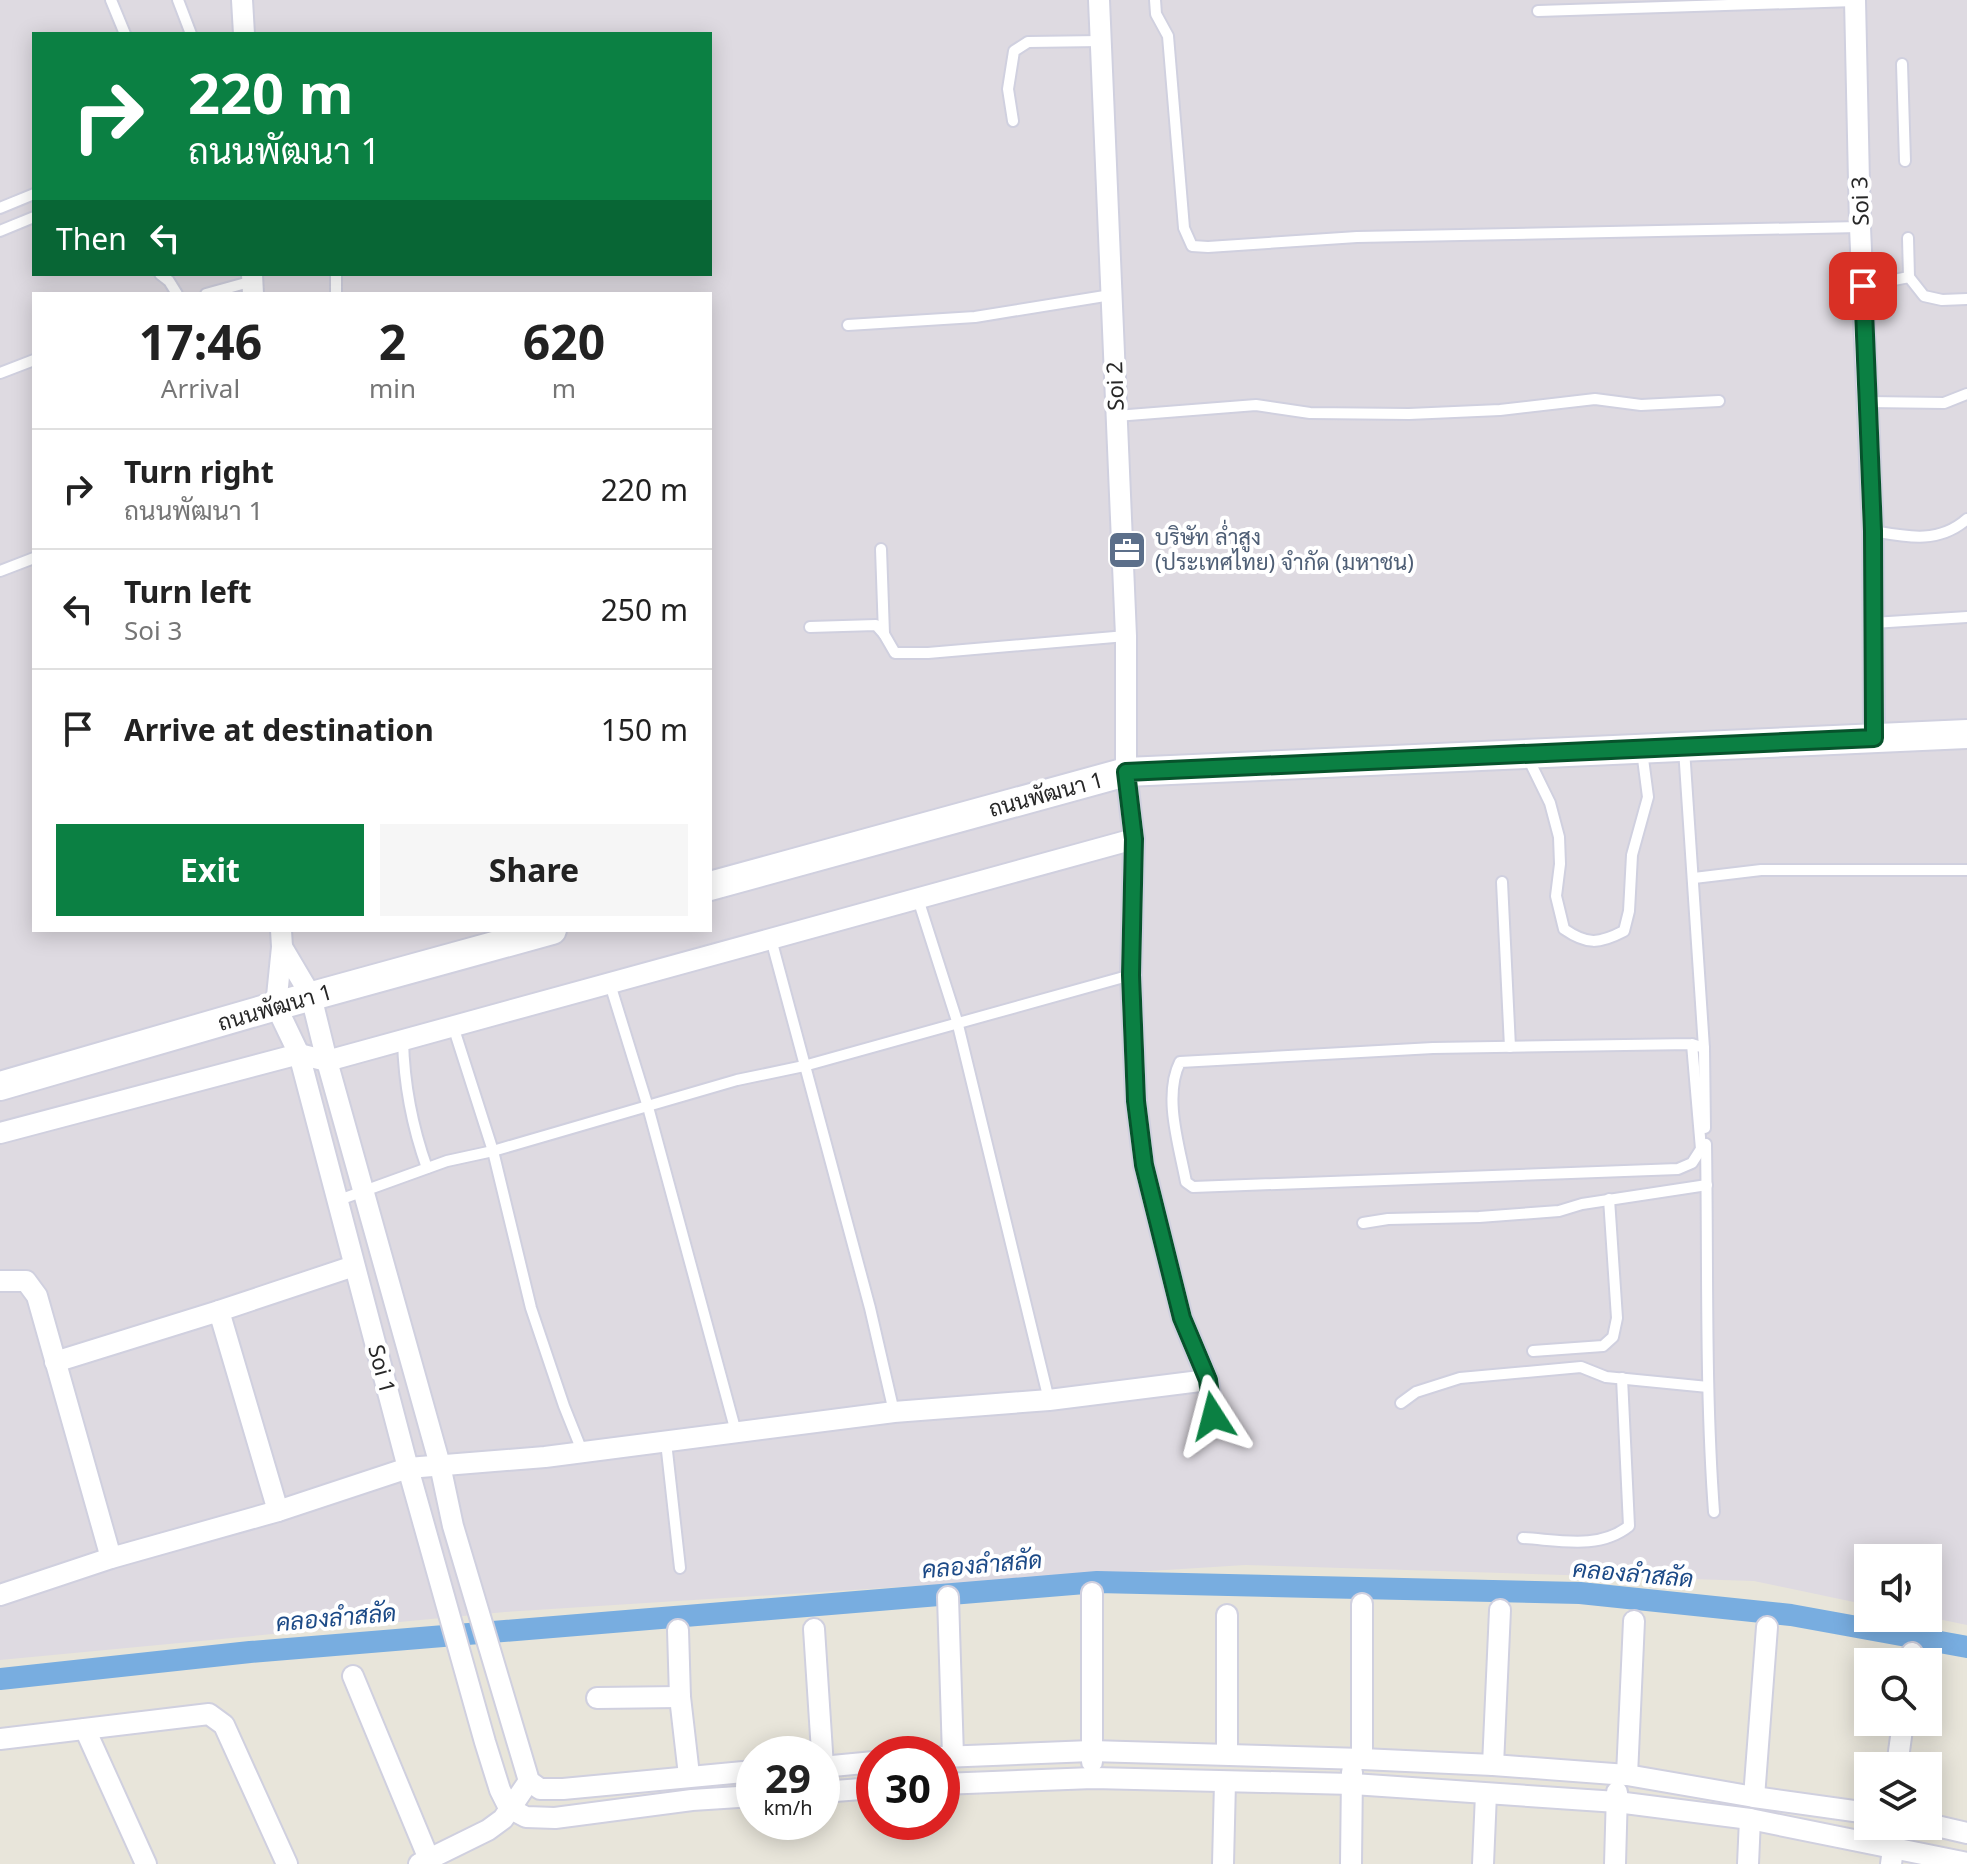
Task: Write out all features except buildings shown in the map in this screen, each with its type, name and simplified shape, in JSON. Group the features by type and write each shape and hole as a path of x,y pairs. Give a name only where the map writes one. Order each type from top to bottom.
{"main road":[{"name":"ถนนพัฒนา 1","path":"712,885 1126,772 1967,734"},
{"name":"ถนนพัฒนา 1","path":"0,1086 545,932"}],"street":[{"path":"242,0 244,32"},
{"name":"Soi 2","path":"1099,0 1126,636 1126,772 1134,839 1131,975 1136,1101 1144,1165 1182,1318 1208,1380 1213,1416"},
{"name":"Soi 3","path":"1855,0 1860,227 1873,531 1874,738"},
{"path":"0,1133 299,1054 327,1061 1134,839"},
{"path":"282,938 311,996 440,1465 453,1526 529,1781 540,1789 563,1789 736,1772"},
{"path":"276,1006 282,938"},
{"name":"Soi 1","path":"276,1006 299,1054 408,1468 504,1799"},
{"path":"55,1362 354,1266"},
{"path":"0,1281 26,1281 37,1296 111,1558"},
{"path":"219,1311 278,1511"},
{"path":"0,1595 111,1558 278,1511 408,1468 666,1442 894,1412 1049,1400 1208,1380"},
{"path":"1092,1593 1093,1778"},
{"path":"948,1597 948,1736"},
{"path":"1351,1864 1361,1759 1362,1604"},
{"path":"1493,1765 1500,1610"},
{"path":"1227,1615 1227,1754"},
{"path":"1615,1864 1627,1775 1634,1621"},
{"path":"1754,1797 1767,1627"},
{"path":"814,1629 820,1736"},
{"path":"678,1630 680,1697 689,1775"},
{"path":"353,1676 427,1863 503,1819 504,1799"},
{"path":"597,1698 680,1697"},
{"path":"0,1739 209,1714 224,1725 287,1864"},
{"path":"85,1729 146,1864"},
{"path":"960,1756 1091,1751 1493,1765 1627,1775 1854,1811"},
{"path":"960,1783 1093,1778 1359,1784 1624,1803 1755,1820 1884,1849 1967,1863"},
{"path":"504,1799 529,1781"},
{"path":"1223,1864 1225,1782"},
{"path":"1359,1784 1363,1864"},
{"path":"1483,1864 1491,1794"},
{"path":"1491,1794 1493,1864"},
{"path":"504,1799 526,1817 555,1818 736,1797"},
{"path":"1624,1803 1626,1864"},
{"path":"1748,1864 1755,1820"},
{"path":"1755,1820 1757,1864"},
{"path":"1942,1827 1967,1833"}],"lane":[{"path":"111,0 124,32"},
{"path":"178,0 190,32"},
{"path":"1155,0 1156,14 1168,36 1184,228 1192,246 1357,237 1860,227"},
{"path":"1538,11 1855,0"},
{"path":"1013,121 1008,89 1014,51 1028,42 1101,41"},
{"path":"1902,64 1905,161"},
{"path":"0,208 32,195"},
{"path":"0,231 32,218"},
{"path":"1908,238 1909,277 1924,296 1932,299 1967,299"},
{"path":"163,276 176,292"},
{"path":"1863,286 1909,277"},
{"path":"215,292 253,283"},
{"path":"848,325 975,317 1111,295"},
{"path":"0,373 32,361"},
{"path":"1868,402 1944,403 1967,394"},
{"path":"1116,416 1256,405 1310,413 1409,414 1500,410 1595,399 1641,405 1719,401"},
{"path":"1873,531 1923,539 1953,530 1967,519"},
{"path":"881,549 884,634"},
{"path":"0,571 32,559"},
{"path":"1873,623 1967,617"},
{"path":"810,627 876,625 895,653 1126,636"},
{"path":"1684,747 1704,1048 1707,1419 1714,1512"},
{"path":"1526,754 1550,803 1559,837 1556,896 1564,929 1579,940 1605,941 1624,931 1629,911 1632,855 1648,797 1642,749"},
{"path":"1694,878 1761,870 1967,870"},
{"path":"1502,882 1510,1047"},
{"path":"918,899 957,1021 1049,1400"},
{"path":"771,939 870,1308 894,1412"},
{"path":"339,1200 427,1168 737,1080 804,1066 1131,975"},
{"path":"610,984 648,1107 736,1432"},
{"path":"453,1026 493,1151 531,1308 582,1451"},
{"path":"403,1040 404,1080 415,1134 427,1168"},
{"path":"1692,1044 1701,1149 1692,1163 1678,1169 1193,1187 1186,1182 1172,1101 1173,1076 1180,1062 1433,1048 1692,1044 1704,1048"},
{"path":"1363,1223 1388,1219 1559,1211 1609,1199 1707,1185"},
{"path":"1533,1351 1603,1346 1613,1337 1617,1318 1609,1199"},
{"path":"1401,1403 1416,1392 1460,1378 1581,1367 1606,1377 1708,1387"},
{"path":"1523,1538 1580,1542 1615,1537 1629,1526 1622,1378"},
{"path":"666,1442 680,1568"}],"shaded area":[{"path":"0,0 1967,0 1967,1625 1942,1620 1942,1544 1854,1544 1854,1602 1754,1581 1245,1565 505,1612 0,1660"}],"waterway":[{"name":"คลองลำสลัด","path":"0,1679 250,1652 1097,1582 1580,1593 1791,1615 1967,1647"}],"place":[{"name":"บริษัท ล่ำสูง (ประเทศไทย) จำกัด (มหาชน)","path":"1127,550"}],"route":[{"path":"1213,1416 1208,1380 1182,1318 1144,1165 1136,1101 1131,975 1134,839 1126,772 1874,738 1873,531 1863,286"}]}
